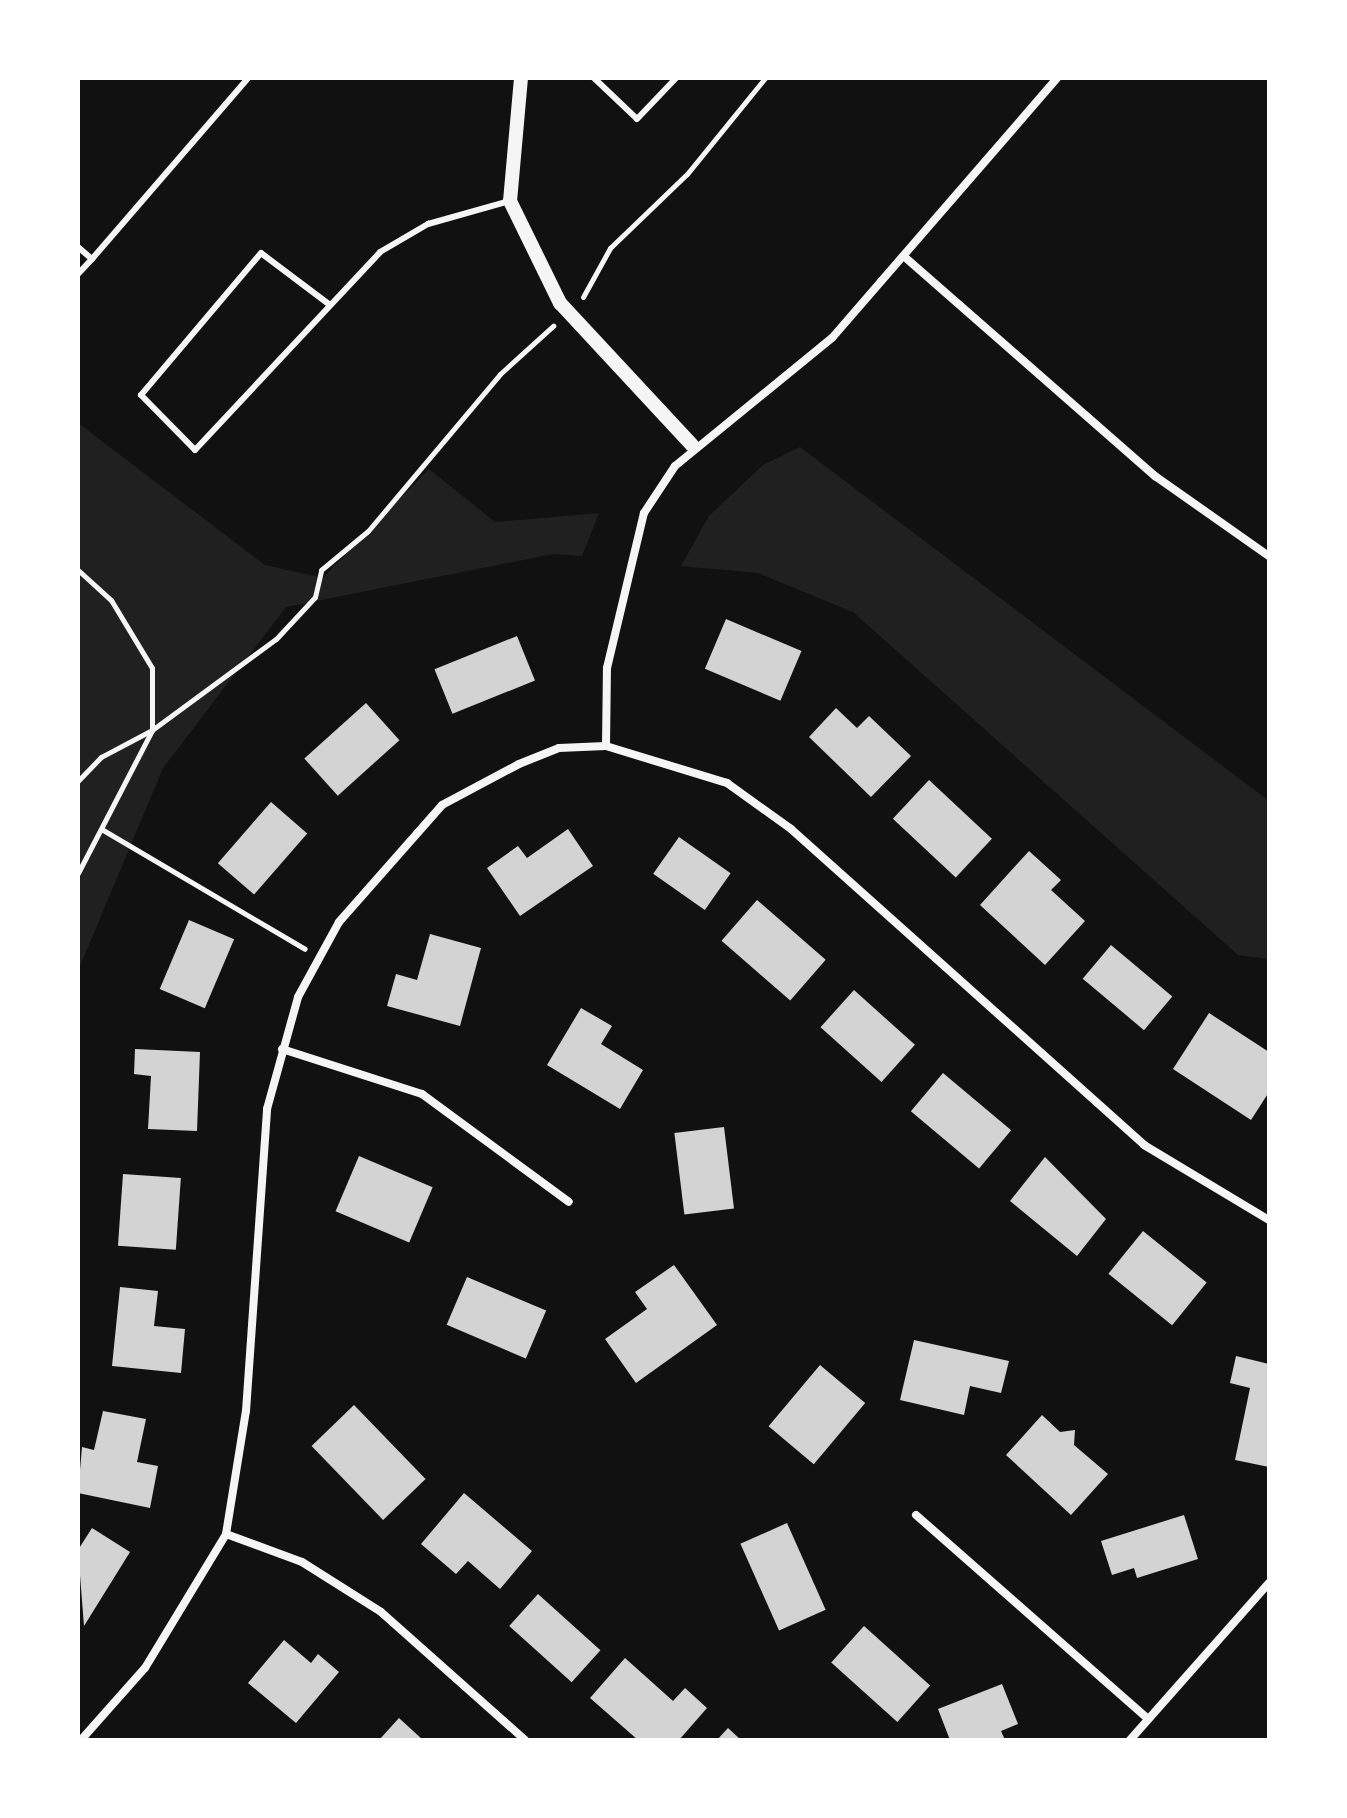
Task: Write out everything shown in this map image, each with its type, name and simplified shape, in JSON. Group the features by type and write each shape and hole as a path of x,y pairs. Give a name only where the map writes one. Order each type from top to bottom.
{"street":[{"path":"521,78 510,201 568,312 692,445"},
{"path":"606,746 607,668 644,513 692,445 799,369 907,259 1057,78"},
{"path":"907,259 1155,476 1269,556"},
{"path":"81,1740 145,1668 226,1534 246,1411 267,1109 282,1049 317,955 442,805 559,748 606,746 727,783 752,801 1144,1145 1269,1220"},
{"path":"282,1049 422,1094 569,1202"},
{"path":"916,1515 1148,1719"},
{"path":"226,1534 302,1562 381,1612 525,1740"},
{"path":"1130,1740 1269,1583"}],"lane":[{"path":"78,274 248,78"},
{"path":"594,78 637,119 676,78"},
{"path":"330,305 261,253 141,395 195,450 380,252 428,224 510,201"},
{"path":"78,247 92,259"}],"path":[{"path":"78,781 101,757 152,730 276,639 315,597 321,570 368,531 500,374 589,291 610,248 687,174 765,78"},
{"path":"78,570 111,600 152,668 152,730 103,830 78,873"},
{"path":"103,830 317,955"}],"shaded area":[{"path":"78,423 265,565 323,578 429,469 495,522 599,513 582,556 553,554 286,607 163,768 78,971"},
{"path":"800,447 1269,801 1269,959 1238,955 853,612 758,573 681,566 709,516 763,465"}],"building":[{"path":"726,619 801,651 780,701 705,669"},
{"path":"517,636 535,681 452,714 434,669"},
{"path":"366,703 399,740 338,796 304,759"},
{"path":"836,708 857,728 869,716 911,756 871,797 809,737"},
{"path":"929,780 992,839 956,877 893,819"},
{"path":"271,802 307,833 254,895 218,863"},
{"path":"568,829 593,866 520,916 487,868 518,846 527,858"},
{"path":"679,837 731,873 705,910 653,874"},
{"path":"1029,851 1061,880 1051,890 1085,921 1045,965 980,905"},
{"path":"757,900 826,960 790,1000 722,941"},
{"path":"189,920 234,939 205,1008 160,989"},
{"path":"430,934 481,948 460,1026 387,1006 396,974 417,980"},
{"path":"1111,945 1172,996 1144,1030 1083,979"},
{"path":"854,990 915,1045 881,1082 821,1027"},
{"path":"581,1008 612,1026 601,1044 643,1070 620,1109 547,1065"},
{"path":"1209,1013 1269,1052 1269,1092 1251,1120 1173,1069"},
{"path":"135,1049 200,1052 197,1131 148,1129 151,1076 134,1074"},
{"path":"943,1073 1011,1130 979,1169 911,1111"},
{"path":"724,1127 734,1208 684,1214 674,1133"},
{"path":"359,1156 433,1187 409,1242 336,1211"},
{"path":"1045,1157 1106,1219 1077,1256 1010,1201"},
{"path":"123,1174 181,1178 176,1250 118,1246"},
{"path":"1143,1231 1207,1283 1172,1325 1108,1274"},
{"path":"674,1265 717,1325 636,1383 605,1339 647,1309 635,1292"},
{"path":"467,1277 546,1311 526,1358 447,1325"},
{"path":"120,1287 158,1291 154,1326 185,1329 181,1373 112,1366"},
{"path":"914,1340 1009,1361 1001,1393 970,1386 964,1415 900,1400"},
{"path":"1236,1356 1269,1364 1269,1467 1235,1460 1250,1388 1230,1383"},
{"path":"820,1365 865,1403 814,1464 769,1426"},
{"path":"354,1405 426,1479 383,1520 312,1446"},
{"path":"103,1411 146,1419 137,1462 158,1466 150,1508 78,1493 82,1447 94,1450"},
{"path":"1042,1415 1060,1432 1075,1430 1074,1445 1108,1474 1071,1515 1006,1455"},
{"path":"464,1493 532,1551 500,1589 468,1561 456,1574 421,1544"},
{"path":"1184,1515 1198,1559 1137,1578 1134,1568 1112,1575 1101,1541"},
{"path":"787,1523 826,1610 779,1631 740,1544"},
{"path":"92,1528 130,1552 84,1626 78,1550"},
{"path":"538,1594 600,1650 572,1682 509,1626"},
{"path":"864,1626 930,1686 897,1722 831,1662"},
{"path":"284,1640 311,1663 318,1654 339,1672 296,1723 248,1683"},
{"path":"625,1658 673,1701 685,1688 707,1708 679,1740 638,1740 590,1698"},
{"path":"1002,1684 1018,1724 1001,1731 1005,1740 950,1740 938,1709"},
{"path":"399,1718 423,1740 379,1740"},
{"path":"728,1728 741,1740 717,1740"}]}
